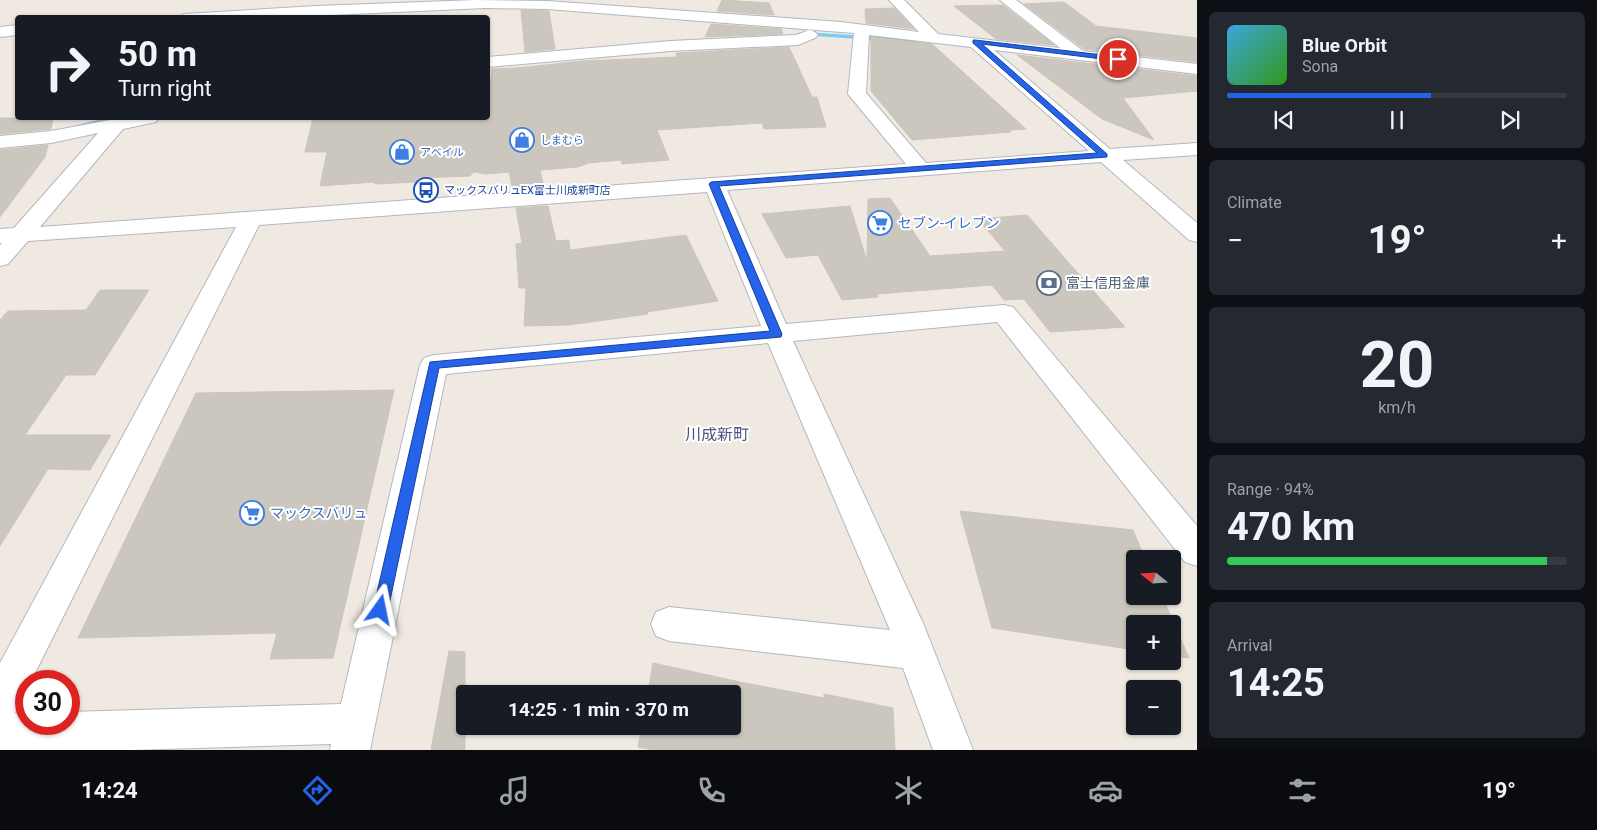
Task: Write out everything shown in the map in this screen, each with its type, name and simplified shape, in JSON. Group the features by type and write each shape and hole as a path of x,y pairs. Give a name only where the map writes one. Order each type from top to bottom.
{"street":[{"path":"208,15 221,0"},
{"path":"896,0 932,36"},
{"path":"1006,0 1078,54"},
{"path":"239,15 435,3 547,5 861,34 932,36 1197,69"},
{"path":"490,62 670,46 798,40 817,29"},
{"path":"0,32 15,30"},
{"path":"861,34 858,94 920,169"},
{"path":"975,42 1197,235"},
{"path":"0,142 51,137 134,120"},
{"path":"0,259 119,122"},
{"path":"0,236 1197,149"},
{"path":"714,184 777,334 916,651 954,750"},
{"path":"0,702 251,219"},
{"path":"0,734 353,736 434,364 1004,313 1197,551"},
{"path":"669,624 916,651"}],"building":[{"path":"722,0 769,3 774,15 717,11"},
{"path":"1064,2 1096,26 1197,38 1197,62 1084,49 1024,4"},
{"path":"1003,5 1054,45 996,39 954,6"},
{"path":"894,8 914,29 866,23 865,9"},
{"path":"521,10 549,11 555,49 525,52"},
{"path":"711,24 781,29 783,34 705,37"},
{"path":"871,37 932,44 1026,129 1009,130 1011,132 912,140 871,91"},
{"path":"789,47 812,97 817,97 826,127 764,129 762,123 657,130 669,160 622,164 621,160 588,163 578,167 540,170 544,188 513,191 509,172 486,174 474,172 470,176 419,178 416,182 375,184 375,182 320,186 327,152 305,152 313,120 490,120 492,69 583,61 677,57 676,53"},
{"path":"1017,55 1197,76 1197,91 1123,98 1154,140 1102,119"},
{"path":"0,118 53,120 51,129 0,134"},
{"path":"48,145 45,157 0,217 0,150"},
{"path":"890,198 930,256 1005,251 978,219 1027,215 1125,327 1050,332 1024,299 1004,300 992,285 877,294 878,297 842,300 818,255 786,258 762,214 850,206 867,261 868,199"},
{"path":"548,206 556,241 569,240 570,250 686,235 718,301 647,312 648,314 569,325 524,326 526,288 519,288 516,244 522,243 516,208"},
{"path":"100,290 149,290 95,375 66,375 25,435 111,435 90,470 48,469 0,546 0,320 8,311 86,310"},
{"name":"マックスバリュ","path":"394,390 333,658 270,659 277,633 78,638 196,393"},
{"path":"960,511 1133,530 1141,550 1126,550 1126,605 1166,605 1170,615 1126,615 1126,649 992,628"},
{"path":"1181,640 1189,658 1181,657"},
{"path":"449,651 465,652 465,685 456,685 456,735 465,735 465,750 431,750"},
{"path":"653,663 824,698 824,694 893,708 895,750 654,750 638,747 640,735 741,735 741,685 649,685"}],"waterway":[{"path":"803,34 915,41"},
{"path":"77,126 106,120"}],"place":[{"name":"しまむら","path":"522,140"},
{"name":"アベイル","path":"402,152"},
{"name":"マックスバリュEX富士川成新町店","path":"426,190"},
{"name":"セブン-イレブン","path":"880,223"},
{"name":"富士信用金庫","path":"1049,283"},
{"name":"マックスバリュ","path":"252,513"}],"district":[{"name":"川成新町","path":"717,434"}],"route":[{"path":"380,610 434,364 777,334 714,184 1104,155 975,42 1118,59"}]}
